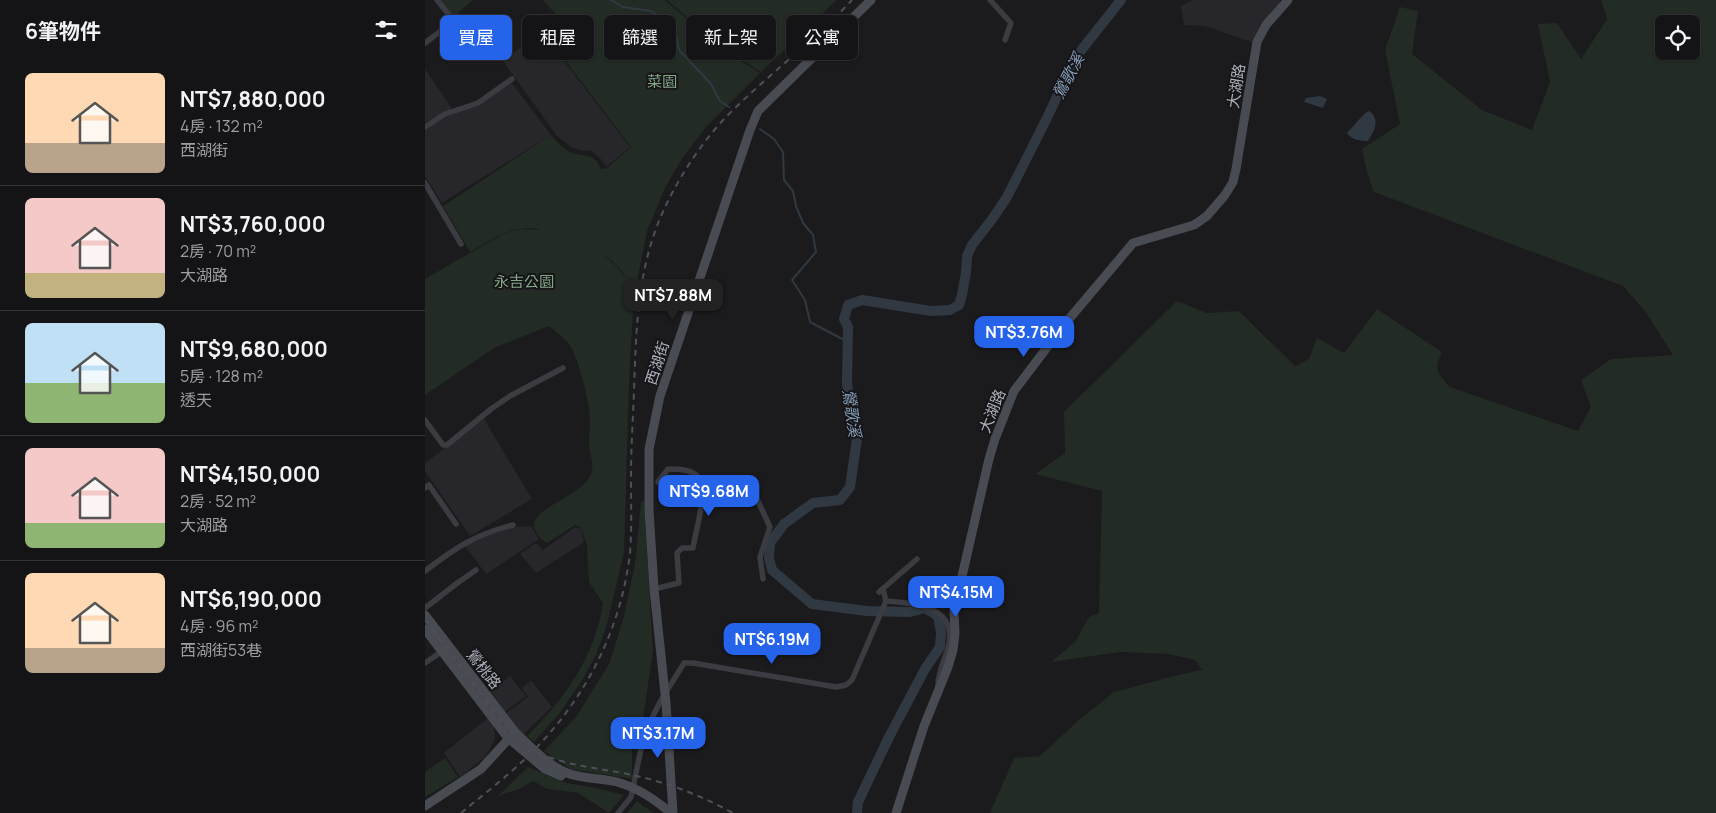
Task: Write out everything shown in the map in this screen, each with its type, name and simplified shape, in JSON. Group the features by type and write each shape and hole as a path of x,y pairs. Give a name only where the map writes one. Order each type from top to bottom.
{"street":[{"path":"425,42 454,21 437,0"},
{"name":"西湖街","path":"672,813 665,698 654,589 649,510 649,449 660,396 750,130 759,111 871,0"},
{"path":"990,0 1011,23 1005,40"},
{"name":"大湖路","path":"896,813 923,726 948,667 953,650 955,633 954,611 984,478 995,439 1014,391 1069,318 1133,243 1194,225 1207,216 1225,195 1233,182 1236,169 1257,42 1266,25 1287,0"},
{"path":"425,127 445,114 478,103 513,78"},
{"path":"425,183 461,244"},
{"path":"425,420 445,446 510,396 563,368"},
{"path":"654,589 679,582 677,553 682,548 693,548 703,486 700,478 686,469 668,469 658,482 685,492 703,486 724,485 757,499 770,527 760,557 763,579"},
{"path":"425,488 429,485 456,524"},
{"path":"425,571 465,542 491,530 513,525"},
{"path":"618,813 631,797 643,739 684,663 702,664 836,686 846,685 852,680 886,601 881,590 917,559"},
{"path":"425,608 476,570"},
{"path":"886,601 922,606 940,613 946,621 949,632 948,647 938,674 937,693"},
{"name":"鶯桃路","path":"425,615 445,649"},
{"name":"鶯桃路","path":"425,629 445,649 512,735"},
{"path":"425,663 445,649"},
{"path":"425,806 481,769 512,735"},
{"path":"512,735 545,769 566,778 637,794 652,803 663,813"},
{"path":"512,735 549,763 568,773 617,782 655,800 672,813"}],"shaded area":[{"path":"1193,0 1280,1 1254,43 1205,26 1184,25 1181,6"},
{"path":"522,46 522,60 563,60 630,147 606,167 601,159 591,151 571,147 557,136 503,61 512,60 512,54"},
{"path":"425,69 453,110 425,123"},
{"path":"512,83 551,135 442,203 425,176 425,129 447,116 478,103"},
{"path":"1320,96 1327,99 1323,108 1304,102 1306,98"},
{"path":"1369,111 1373,114 1376,121 1368,141 1353,139 1347,133"},
{"path":"484,419 532,499 470,536 425,471 425,463"},
{"path":"531,526 539,539 486,574 465,546 492,532 514,527"},
{"path":"575,527 581,529 584,542 536,573 520,554 536,543 543,550"},
{"path":"510,676 526,696 502,714 486,694"},
{"path":"531,680 552,707 522,736 504,715 528,697 522,688"},
{"path":"488,718 494,725 495,739 485,757 460,777 444,753"}],"green space":[{"path":"437,0 473,0 456,15 450,15"},
{"path":"543,0 665,0 686,18 686,60 739,60 760,73 706,127 682,159 665,188 647,231 635,292 629,281 621,271 603,255 627,279 634,293 624,553 606,628 596,655 583,679 559,714 534,742 527,736 554,706 576,676 593,642 603,603 589,582 587,545 581,528 575,525 547,543 536,532 534,523 539,515 549,507 584,484 591,474 590,417 579,368 569,344 549,326 494,348 425,395 425,279 503,234 520,229 513,230 495,237 470,252 443,206 551,135 568,151 595,159 601,169 607,168 631,147 565,60 594,60 594,15 556,15","holes":["531,228 541,230 520,229"]},
{"path":"667,0 837,0 821,15 786,15 786,48 776,58 776,15 686,16"},
{"path":"1601,0 1716,0 1716,813 990,813 1014,758 1040,756 1079,720 1114,692 1202,670 1195,660 1168,654 1120,652 1051,662 1075,642 1089,617 1099,613 1102,491 1035,474 1065,453 1064,412 1177,301 1207,313 1239,311 1295,366 1309,359 1317,338 1344,353 1377,309 1442,352 1437,368 1442,379 1450,387 1578,431 1591,407 1581,380 1611,359 1673,355 1645,311 1623,286 1374,192 1367,173 1362,149 1400,124 1385,50 1400,7 1418,11 1412,54 1482,110 1532,130 1550,82 1538,24 1557,23 1581,59 1607,19"},
{"path":"742,60 774,60 761,72"},
{"path":"643,501 653,651 643,719 632,749 632,779 570,769 544,751 576,717 609,664 623,620 635,564 641,502"},
{"path":"445,758 458,777 425,797 425,772"},
{"path":"528,767 567,783 624,795 609,813 578,793 547,789 533,781 519,789 498,796"},
{"path":"637,801 653,813 627,813"}],"waterway":[{"path":"611,0 623,7 651,11 675,27 679,50 711,84 720,101 729,107"},
{"name":"鶯歌溪","path":"857,813 858,802 889,737 925,669 940,647 941,632 938,616 925,608 910,612 867,611 812,604 772,570 769,558 770,543 784,524 813,503 840,500 850,487 857,439 850,413 847,383 848,327 844,319 848,305 862,300 931,311 950,310 959,305 966,272 967,256 972,245 1007,197 1075,58 1121,0"},
{"path":"760,129 774,139 783,152 784,180 793,191 796,206 803,223 813,235 816,252 792,280 805,300 810,322 848,342"}],"railway":[{"path":"461,813 522,762 550,733 568,711 583,687 609,636 625,582 630,553 632,444 641,286 650,246 663,211 697,152 718,126 744,99 852,0"},
{"path":"425,620 503,723 527,747 557,760 641,777 665,784 700,797 733,813"}],"park label":[{"name":"菜園","path":"662,81"},
{"name":"永吉公園","path":"524,281"}]}
